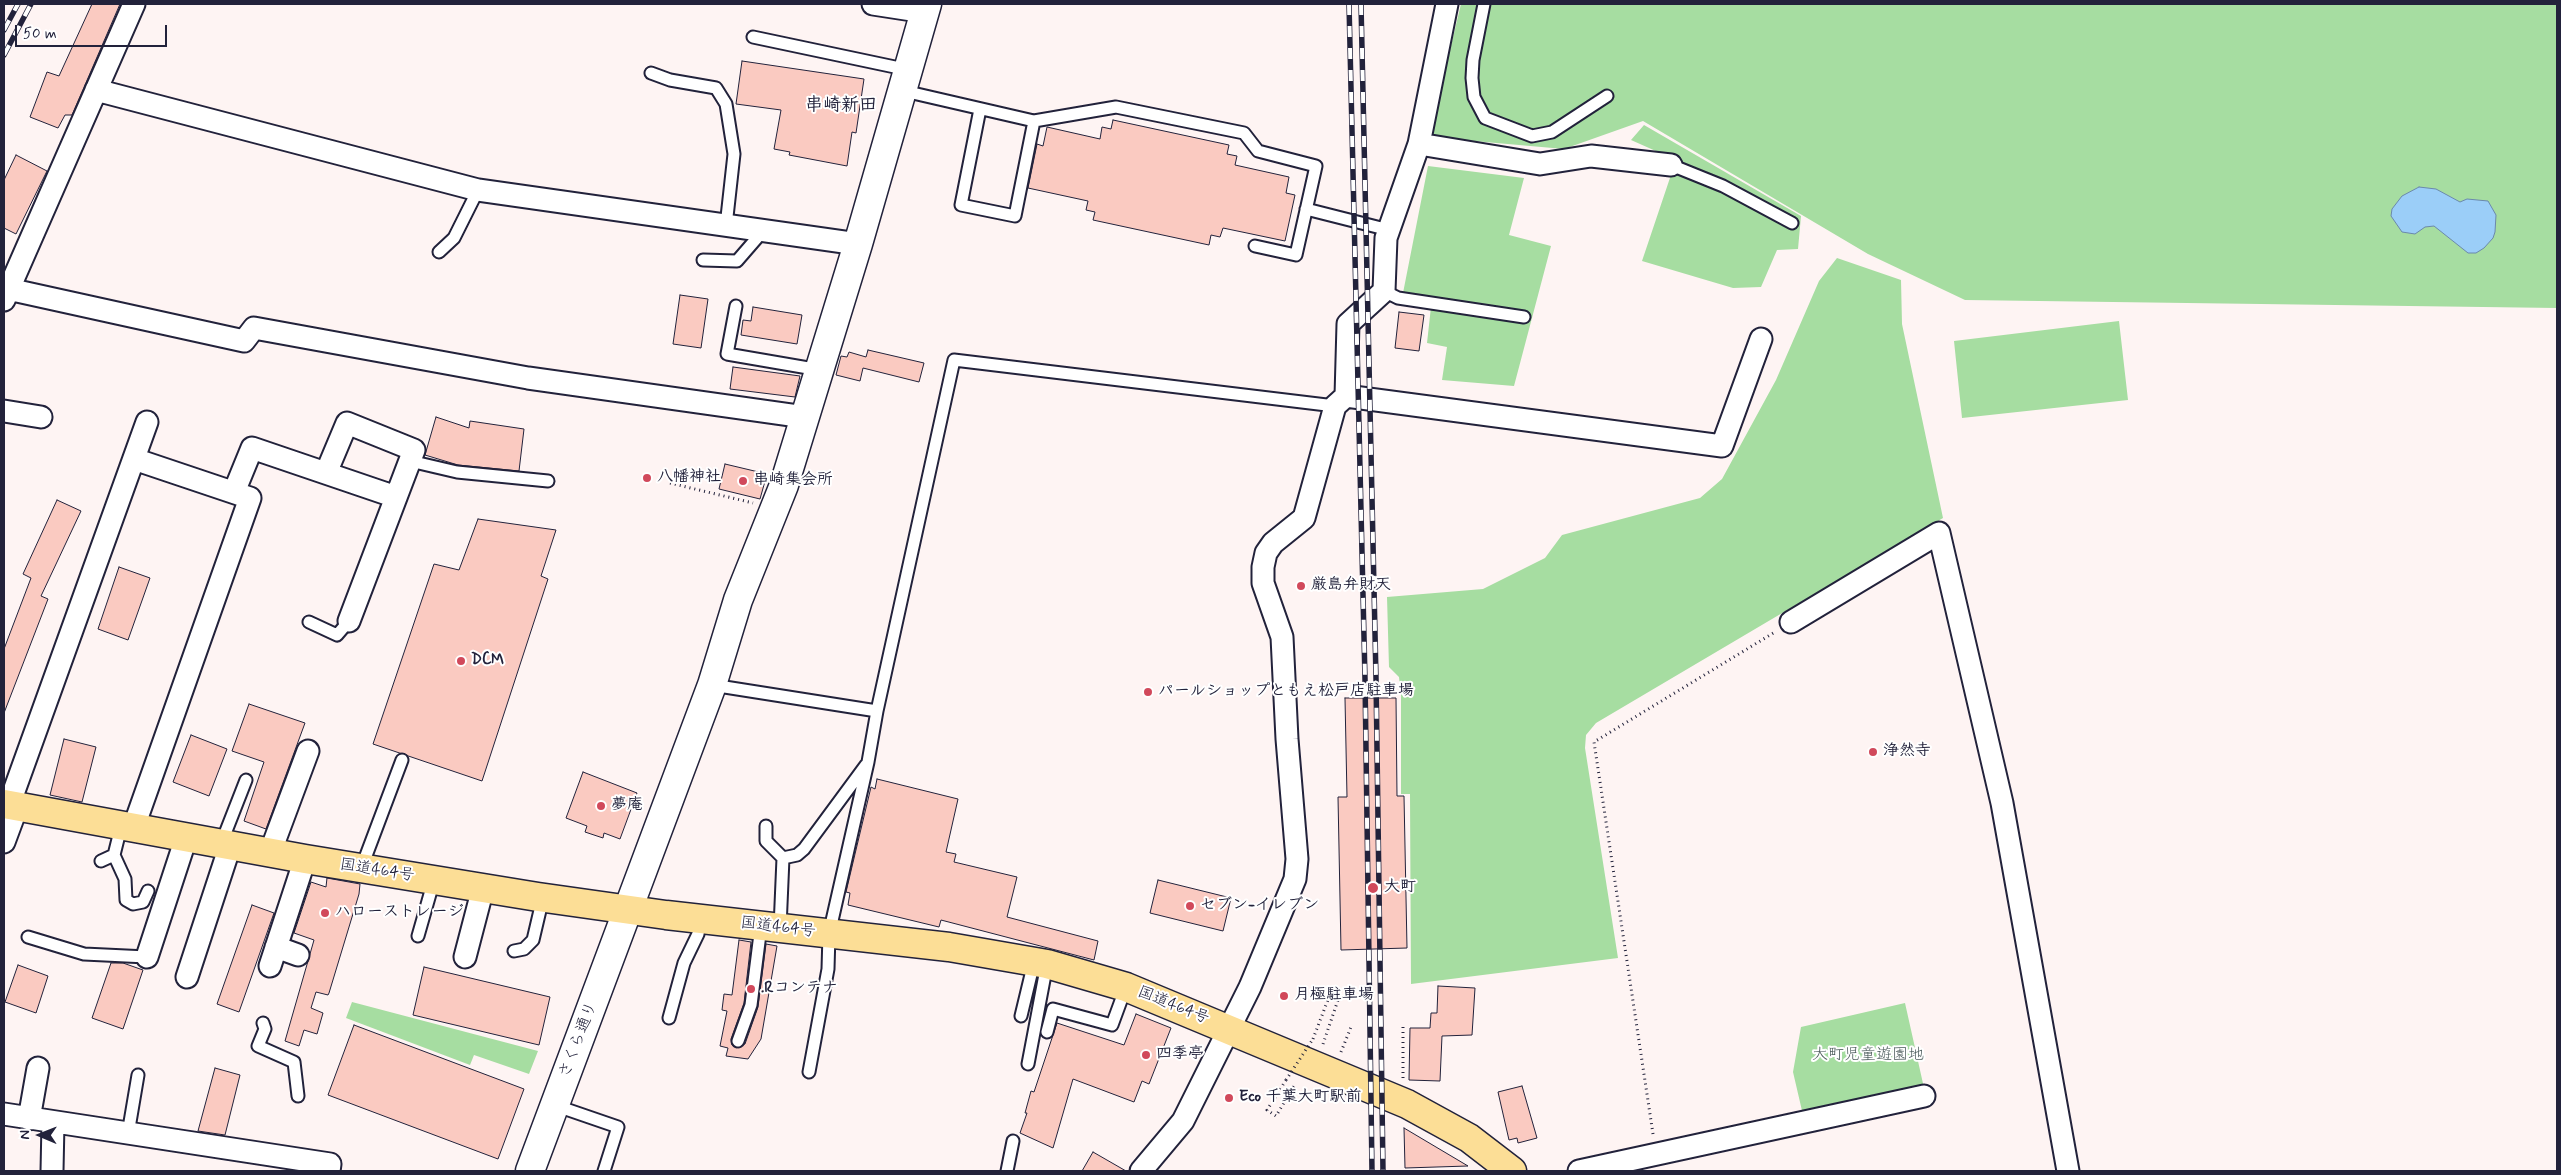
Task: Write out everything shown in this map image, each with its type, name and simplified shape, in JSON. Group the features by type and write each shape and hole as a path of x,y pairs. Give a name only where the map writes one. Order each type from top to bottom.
{"highway":[{"name":"国道464号","path":"10,806 361,869 538,897 627,910 949,947 1040,963 1126,987 1407,1104 1469,1138 1512,1171"}],"street":[{"path":"134,4 6,294 244,341 254,328 528,378 805,417"},
{"path":"873,4 926,8"},
{"path":"1141,1171 1183,1120 1261,965 1295,879 1297,859 1287,739 1282,637 1263,583 1263,567 1266,553 1273,543 1304,518 1340,401 1348,324 1384,291 1386,238 1419,144 1447,4"},
{"name":"さくら通り","path":"530,1171 712,685 738,600 776,509 858,244 926,8"},
{"path":"96,90 478,190 858,244"},
{"path":"1419,144 1540,164 1591,156 1671,165"},
{"path":"1340,401 1722,446 1762,339"},
{"path":"13,418 41,417"},
{"path":"4,842 10,806 146,422"},
{"path":"326,473 346,423 414,450 349,621"},
{"path":"234,492 252,448 396,498"},
{"path":"127,828 250,498 134,459"},
{"path":"1791,622 1939,533 2002,803 2068,1171"},
{"path":"270,853 308,751"},
{"path":"147,957 186,838"},
{"path":"187,976 226,845"},
{"path":"298,955 273,957 305,859"},
{"path":"465,957 483,888"},
{"path":"29,1119 38,1068"},
{"path":"1579,1171 1924,1096"},
{"path":"4,1114 330,1164 330,1171"},
{"path":"52,1171 53,1123"}],"lane":[{"path":"1484,4 1472,60 1472,78 1474,97 1485,118 1532,136 1552,132 1607,96"},
{"path":"753,37 906,80 980,109 1034,121 1116,106 1244,133 1258,151 1316,166 1296,255 1255,246"},
{"path":"651,73 670,80 716,88 726,104 734,154 726,226"},
{"path":"980,109 961,205 1014,216 1034,121"},
{"path":"1671,165 1723,186 1792,223"},
{"path":"438,252 454,238 478,190"},
{"path":"1306,209 1389,230"},
{"path":"703,260 737,261 764,231"},
{"path":"1384,291 1398,298 1524,317"},
{"path":"736,306 727,354 820,370"},
{"path":"809,1072 828,969 829,934 868,762 877,710 954,360 1340,401"},
{"path":"410,461 457,472 548,481"},
{"path":"308,622 337,635 349,621"},
{"path":"712,685 877,710"},
{"path":"361,869 402,760"},
{"path":"783,858 797,855 804,849 868,762"},
{"path":"226,845 246,780"},
{"path":"766,826 766,841 783,858"},
{"path":"101,861 114,855 127,828"},
{"path":"114,855 125,879 126,900 133,904 142,902 148,891"},
{"path":"738,1041 751,1005 770,927 783,858"},
{"path":"418,936 434,880"},
{"path":"514,951 524,949 533,940 541,906 538,897"},
{"path":"669,1018 684,963 698,934 701,918"},
{"path":"28,936 84,954 147,957"},
{"path":"1021,1016 1040,963"},
{"path":"1028,1064 1040,963"},
{"path":"1047,1032 1053,1009 1112,1025 1126,987"},
{"path":"263,1023 265,1029 258,1046 294,1062 298,1096"},
{"path":"128,1134 138,1075"},
{"path":"554,1105 618,1127 604,1171"},
{"path":"1007,1171 1013,1141"}],"path":[{"path":"670,483 776,509"},
{"path":"1656,1155 1594,742 1791,622"},
{"path":"1299,1078 1276,1116 1267,1110 1313,1039 1329,997 1338,1000 1322,1047"},
{"path":"1340,1055 1351,1027"},
{"path":"1403,1027 1403,1083"}],"green space":[{"path":"1461,4 2557,4 2557,308 1965,300 1868,254 1643,121 1564,149 1429,137"},
{"path":"1644,125 1801,216 1798,249 1777,250 1761,287 1733,288 1642,261 1676,160 1631,140"},
{"path":"1428,166 1524,178 1509,235 1551,246 1514,386 1442,380 1447,347 1427,343 1432,298 1403,293"},
{"path":"1837,258 1901,280 1902,324 1943,518 1596,723 1586,735 1585,748 1618,958 1411,984 1410,794 1401,794 1401,695 1399,677 1389,667 1387,597 1483,589 1545,558 1562,535 1700,498 1722,479 1776,380 1819,281"},
{"path":"2119,321 2128,400 1962,418 1954,341"},
{"path":"352,1002 538,1051 529,1074 474,1055 470,1065 346,1018"},
{"name":"大町児童遊園地","path":"1905,1003 1924,1088 1803,1115 1793,1072 1801,1027"}],"water":[{"path":"2419,187 2436,189 2460,202 2467,199 2488,201 2496,215 2493,238 2484,248 2476,253 2468,253 2434,226 2425,227 2415,234 2402,232 2391,216 2392,209 2402,196"}],"building":[{"path":"92,4 120,4 72,115 65,115 58,128 30,117 47,72 59,76"},
{"path":"742,61 864,79 856,133 852,132 847,166 789,155 790,152 774,149 781,110 736,104"},
{"path":"1113,120 1229,145 1227,154 1237,156 1235,165 1289,177 1286,193 1295,195 1285,241 1223,228 1220,237 1211,235 1209,245 1093,220 1095,212 1086,210 1088,201 1028,188 1037,144 1043,146 1047,127 1100,139 1102,127 1111,129"},
{"path":"16,155 47,171 16,234 4,228 4,180"},
{"path":"680,295 708,299 701,348 673,344"},
{"path":"753,307 802,315 797,344 741,335 743,320 751,321"},
{"path":"1399,312 1424,315 1419,351 1395,348"},
{"path":"868,350 924,363 919,382 863,368 860,381 836,375 841,356 847,357 849,352 866,357"},
{"path":"733,367 800,376 795,397 730,389"},
{"path":"436,417 469,428 470,421 524,429 519,471 458,465 425,455"},
{"path":"725,464 767,474 760,499 719,489"},
{"path":"57,500 81,511 41,596 48,599 4,713 4,649 31,578 23,574"},
{"name":"DCM","path":"478,519 556,530 541,576 548,579 482,781 373,744 434,564 459,570"},
{"path":"119,567 150,578 128,640 98,629"},
{"name":"大町","path":"1345,698 1396,698 1397,796 1404,796 1407,948 1341,950 1338,797 1347,797"},
{"path":"249,704 305,723 266,829 244,821 264,762 232,751"},
{"path":"191,735 227,749 209,796 173,782"},
{"path":"64,739 96,747 82,802 50,795"},
{"path":"583,772 637,793 620,839 604,833 603,838 585,832 587,826 566,818"},
{"path":"877,779 958,799 946,852 956,854 954,862 1017,877 1007,917 1098,941 1094,960 941,920 939,927 848,905 850,893 846,892 871,787 875,789"},
{"path":"327,878 360,884 359,894 329,993 328,995 316,992 311,1008 323,1013 317,1034 304,1030 299,1046 285,1041 314,940 294,933 311,882 326,887"},
{"name":"セブン-イレブン","path":"1158,880 1231,898 1223,931 1150,913"},
{"path":"252,905 274,913 239,1012 217,1004"},
{"path":"739,940 751,942 744,1003 731,1039 732,1045 736,1048 745,1044 758,1007 766,944 777,946 761,1039 748,1059 726,1056 728,1048 720,1046 727,1011 722,1010 724,994 732,995"},
{"path":"111,963 123,963 143,970 123,1029 92,1018"},
{"path":"18,965 48,976 36,1013 5,1002"},
{"path":"424,967 550,997 539,1045 413,1015"},
{"path":"1438,986 1475,988 1472,1035 1442,1036 1440,1081 1409,1080 1410,1028 1430,1028 1431,1013 1437,1013"},
{"path":"1136,1014 1171,1028 1149,1084 1142,1081 1134,1102 1073,1079 1053,1148 1020,1133 1027,1113 1025,1113 1031,1091 1034,1092 1057,1023 1124,1045"},
{"path":"354,1025 524,1089 498,1159 328,1095"},
{"path":"215,1068 240,1075 225,1135 198,1131"},
{"path":"1522,1086 1537,1138 1518,1143 1517,1138 1509,1140 1498,1092"},
{"path":"1404,1128 1468,1166 1405,1168"},
{"path":"1093,1152 1126,1171 1082,1171"}],"railway":[{"path":"4,30 18,4"},
{"path":"4,55 31,4"},
{"path":"1349,4 1365,679 1372,1171"},
{"path":"1361,4 1376,678 1383,1171"}],"place":[{"name":"八幡神社","path":"647,478"},
{"name":"串崎集会所","path":"743,481"},
{"name":"厳島弁財天","path":"1301,586"},
{"name":"DCM","path":"461,661"},
{"name":"パールショップともえ松戸店駐車場","path":"1148,692"},
{"name":"浄然寺","path":"1873,752"},
{"name":"夢庵","path":"601,806"},
{"name":"大町","path":"1373,888"},
{"name":"セブン-イレブン","path":"1190,906"},
{"name":"ハローストレージ","path":"325,913"},
{"name":".Rコンテナ","path":"751,989"},
{"name":"月極駐車場","path":"1284,996"},
{"name":"四季亭","path":"1146,1055"},
{"name":"Eco 千葉大町駅前","path":"1229,1098"}],"district":[{"name":"串崎新田","path":"841,106"}]}
